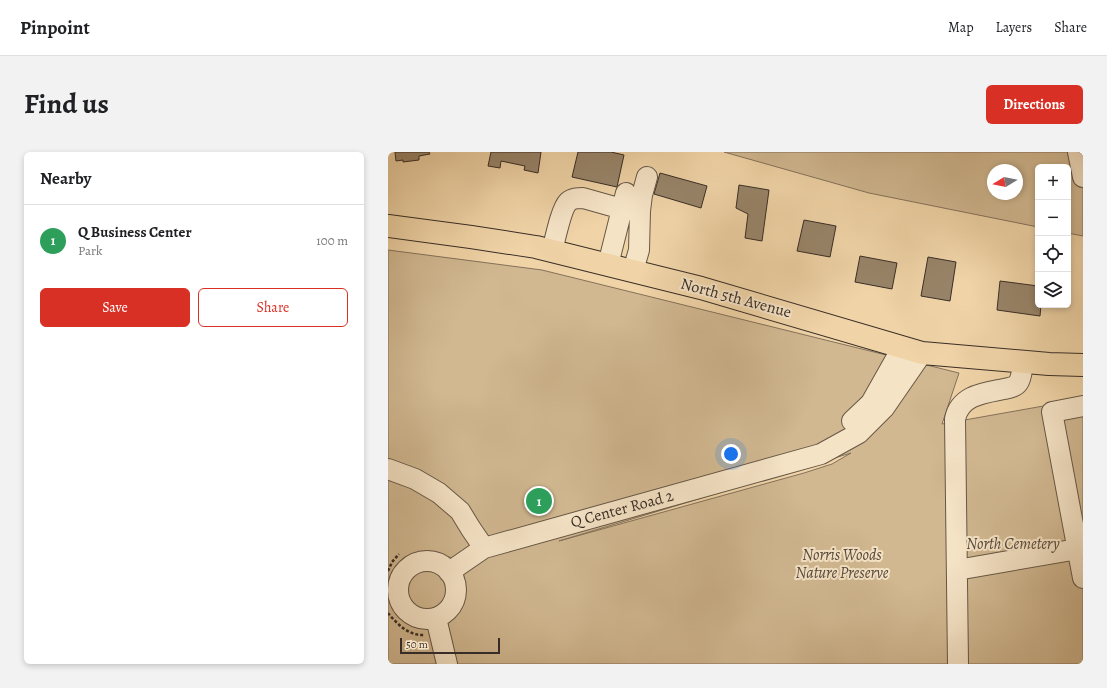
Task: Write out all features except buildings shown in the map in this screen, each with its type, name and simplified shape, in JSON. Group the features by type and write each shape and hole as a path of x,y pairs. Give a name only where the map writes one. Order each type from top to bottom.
{"main road":[{"name":"North 5th Avenue","path":"388,226 536,247 708,290 912,350 1023,362 1083,365"}],"lane":[{"path":"1078,152 1083,177"},
{"path":"633,271 639,250 640,211 642,195 647,177"},
{"path":"552,251 565,207 572,199 583,198 624,201 608,265"},
{"name":"Q Center Road 2","path":"449,572 484,548 821,454 859,433 884,408 912,350"},
{"path":"958,664 956,412 960,406 972,397 1015,386 1020,380 1023,362"},
{"path":"1083,406 1052,412 1080,548 1083,578"},
{"path":"388,469 414,479 439,493 460,511 484,548"},
{"path":"957,570 1080,548"},
{"path":"438,626 408,613 402,606 398,596 397,587 400,577 406,569 414,563 433,561 442,565 454,580 456,589 455,598 451,607 444,613 438,626 447,664"}],"path":[{"path":"388,571 392,562 399,554"},
{"path":"388,613 407,632 421,636 438,626"}],"green space":[{"path":"724,152 1083,152 1083,236 1071,234 1071,164 1035,164 1035,226 869,193"},
{"path":"388,250 542,270 959,373 942,424 1083,399 1083,664 388,664","holes":["851,453 832,464 804,473 559,541"]}],"place":[{"name":"Q Business Center","path":"539,501"}],"park label":[{"name":"North Cemetery","path":"1013,544"},
{"name":"Norris Woods Nature Preserve","path":"842,564"}]}
